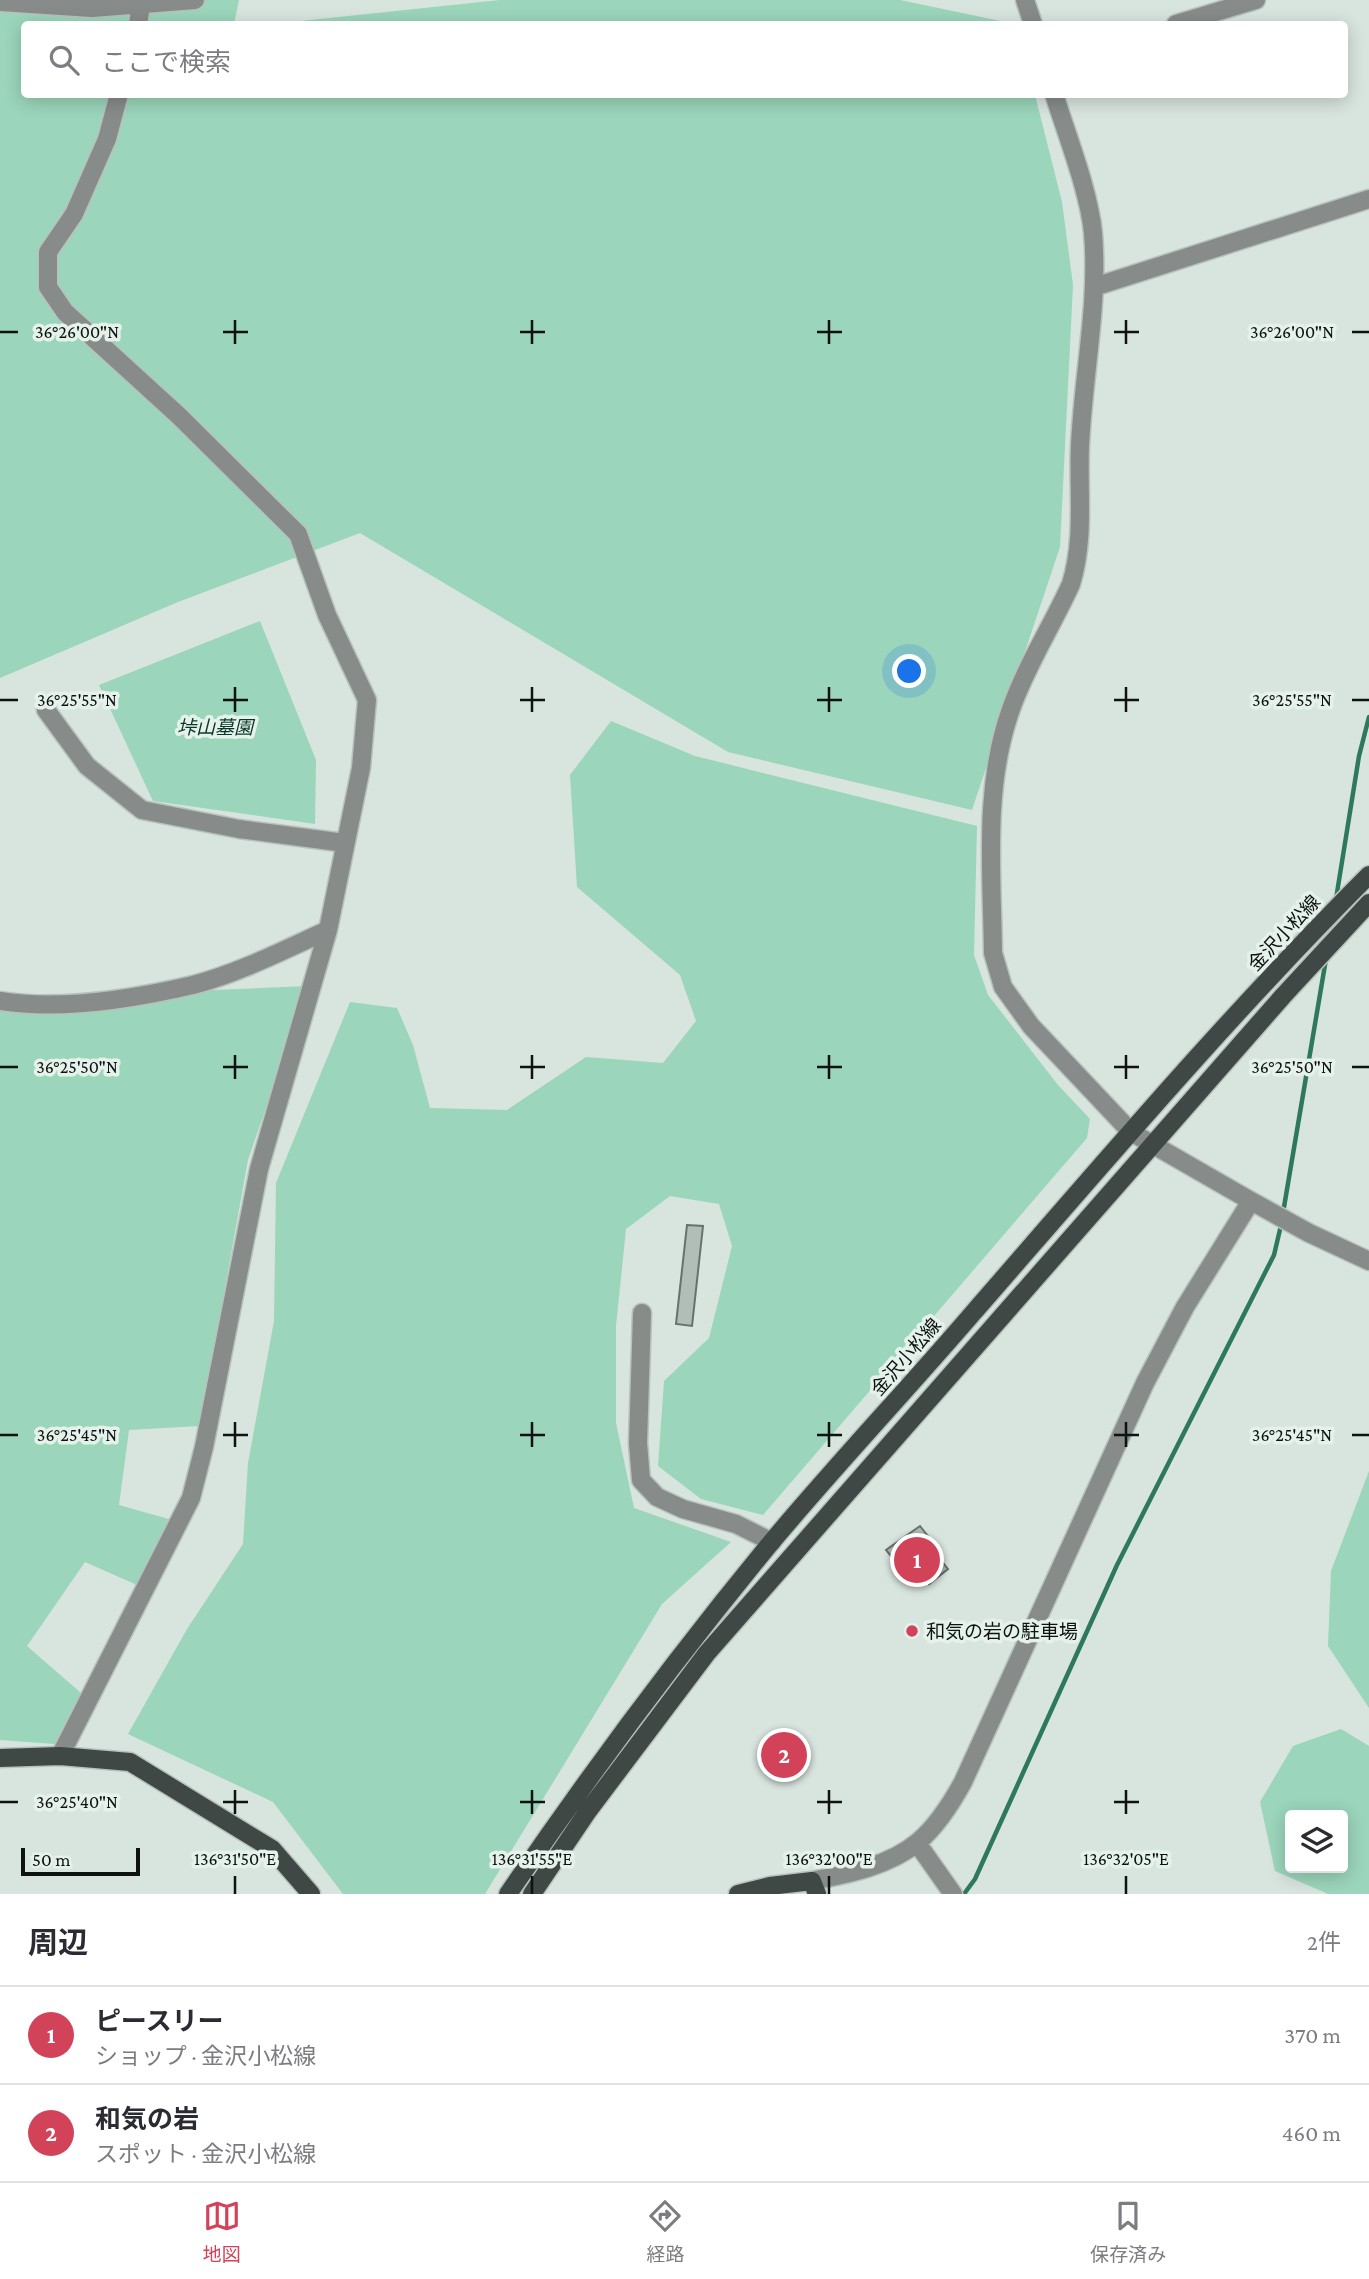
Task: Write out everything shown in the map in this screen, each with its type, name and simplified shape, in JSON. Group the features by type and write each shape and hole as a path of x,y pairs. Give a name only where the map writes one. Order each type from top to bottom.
{"main road":[{"name":"金沢小松線","path":"508,1894 572,1801 674,1664 772,1542 1130,1132 1267,981 1369,875"},
{"path":"532,1894 588,1811 706,1653 1365,906"},
{"path":"0,1758 60,1756 130,1762 272,1849 311,1894"},
{"path":"738,1894 770,1885 814,1887"}],"street":[{"path":"0,2 92,8 142,2 195,0"},
{"path":"1025,0 1032,21"},
{"path":"1186,21 1256,0"},
{"path":"139,21 142,2"},
{"path":"60,1756 191,1498 204,1447 259,1170 328,930 361,768 367,699 327,615 298,534 179,416 65,312 48,287 48,252 74,214 107,139 118,98"},
{"path":"1055,98 1093,232 1094,288 1080,449 1080,538 1076,568 1065,596 1010,710 995,773 993,953 1003,987 1031,1026 1130,1132 1309,1233 1369,1261"},
{"path":"1094,288 1369,199"},
{"path":"46,710 87,766 142,810 239,829 345,843"},
{"path":"0,1001 67,1004 101,1002 194,984 267,959 328,930"},
{"path":"814,1887 880,1863 916,1843 936,1823 963,1782 1145,1383 1185,1307 1254,1203"},
{"path":"642,1313 638,1443 641,1480 657,1497 683,1509 736,1524 772,1542"},
{"path":"916,1843 952,1891"}],"green space":[{"path":"0,0 239,0 235,21 21,21 21,98 1036,98 1062,202 1073,285 1060,547 972,810 728,752 360,533 178,602 0,678"},
{"path":"500,0 900,0 1001,21 300,21"},
{"name":"垰山墓園","path":"260,621 316,760 315,824 153,801 99,685"},
{"path":"611,721 695,756 977,826 974,955 988,995 1058,1085 1090,1119 1087,1138 763,1515 701,1499 658,1466 664,1381 709,1338 732,1246 719,1204 670,1196 626,1229 616,1326 616,1423 634,1508 731,1542 662,1604 485,1894 343,1894 273,1802 128,1734 187,1629 243,1544 248,1463 274,1321 276,1183 350,1002 397,1008 413,1045 430,1108 507,1110 586,1057 663,1063 696,1021 680,975 577,887 570,775"},
{"path":"308,986 248,1160 200,1426 129,1430 119,1505 172,1520 137,1585 85,1562 27,1646 81,1693 55,1744 0,1740 0,999"},
{"path":"1369,1471 1369,1708 1328,1646 1331,1571"},
{"path":"1341,1729 1369,1746 1369,1894 1328,1894 1275,1871 1260,1802 1293,1746"}],"building":[{"path":"687,1225 703,1226 692,1326 676,1324"},
{"path":"920,1526 931,1540 927,1543 948,1569 929,1584 917,1570 908,1577 886,1550"}],"waterway":[{"path":"1336,899 1359,756 1369,717"},
{"path":"1283,1213 1326,959"},
{"path":"964,1894 975,1879 1117,1565 1274,1255 1282,1221"}],"place":[{"name":"ピースリー","path":"917,1560"},
{"name":"和気の岩の駐車場","path":"912,1631"},
{"name":"和気の岩","path":"784,1755"}]}
